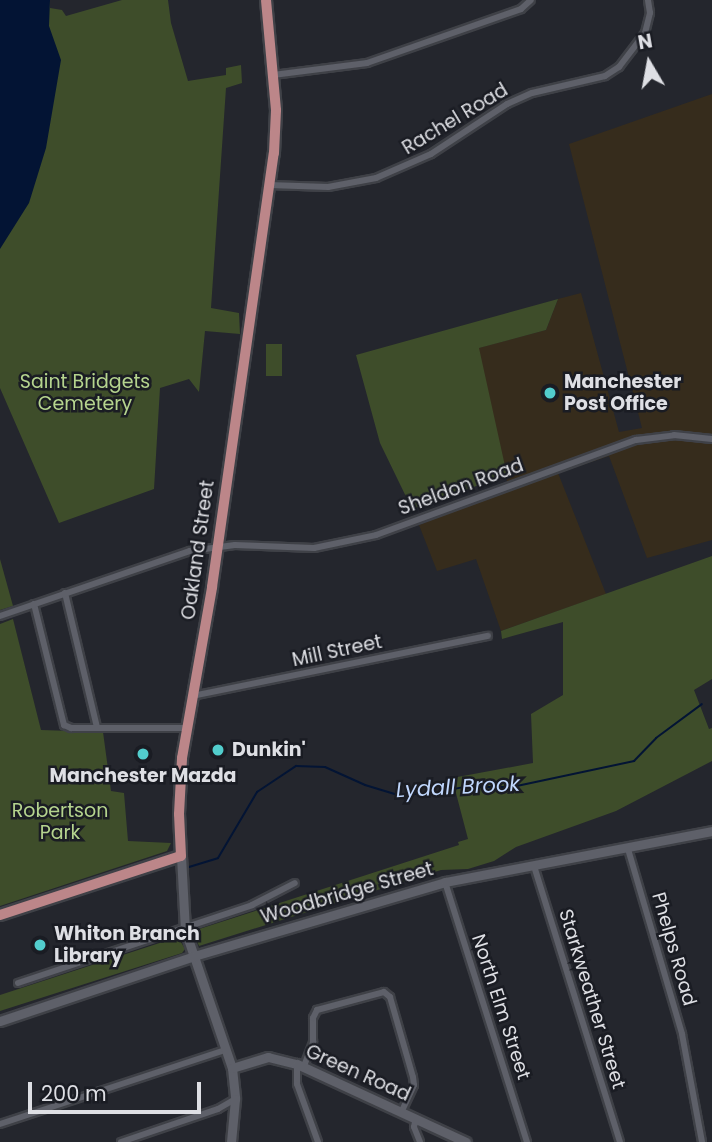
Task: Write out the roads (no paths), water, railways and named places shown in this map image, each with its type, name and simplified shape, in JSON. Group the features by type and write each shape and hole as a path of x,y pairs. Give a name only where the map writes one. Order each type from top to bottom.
{"main road":[{"name":"Oakland Street","path":"231,1142 235,1099 232,1068 185,925 180,780 186,728 217,546 276,133 266,0"},
{"name":"Woodbridge Street","path":"0,1021 194,956 445,882 712,831"},
{"path":"0,915 181,856"},
{"name":"Green Road","path":"232,1068 268,1058 300,1065 466,1142"}],"street":[{"path":"273,75 367,63 521,9 531,0"},
{"name":"Rachel Road","path":"269,185 328,187 376,178 431,154 487,115 519,98 559,85 605,76 619,67 645,33 650,13 648,0"},
{"name":"Sheldon Road","path":"0,616 190,551 217,546 285,549 336,545 376,535 635,440 674,435 712,439"},
{"path":"65,593 97,727"},
{"path":"34,604 64,725 71,728 186,728"},
{"name":"Mill Street","path":"192,696 488,636"},
{"name":"Phelps Road","path":"628,849 682,1034 702,1142"},
{"name":"Starkweather Street","path":"534,866 620,1142"},
{"name":"North Elm Street","path":"445,882 527,1142"},
{"path":"18,983 185,925 252,905 295,883"},
{"path":"318,1142 297,1084 300,1065 313,1042 313,1018 317,1010 384,992 390,997 414,1085 402,1111"},
{"path":"0,1124 225,1050"},
{"path":"121,1142 218,1109 235,1099"},
{"path":"416,1118 414,1127 420,1142"}],"water":[{"path":"0,0 50,0 49,26 61,60 46,148 29,203 0,249"}],"waterway":[{"name":"Lydall Brook","path":"189,867 218,858 257,792 296,766 325,767 365,785 395,794 428,794 463,787 512,787 634,761 656,738 702,704"}],"place":[{"name":"Manchester Post Office","path":"550,393"},
{"name":"Dunkin'","path":"218,750"},
{"name":"Manchester Mazda","path":"143,754"},
{"name":"Whiton Branch Library","path":"40,945"}],"park label":[{"name":"Saint Bridgets Cemetery","path":"85,393"},
{"name":"Robertson Park","path":"60,822"}]}
